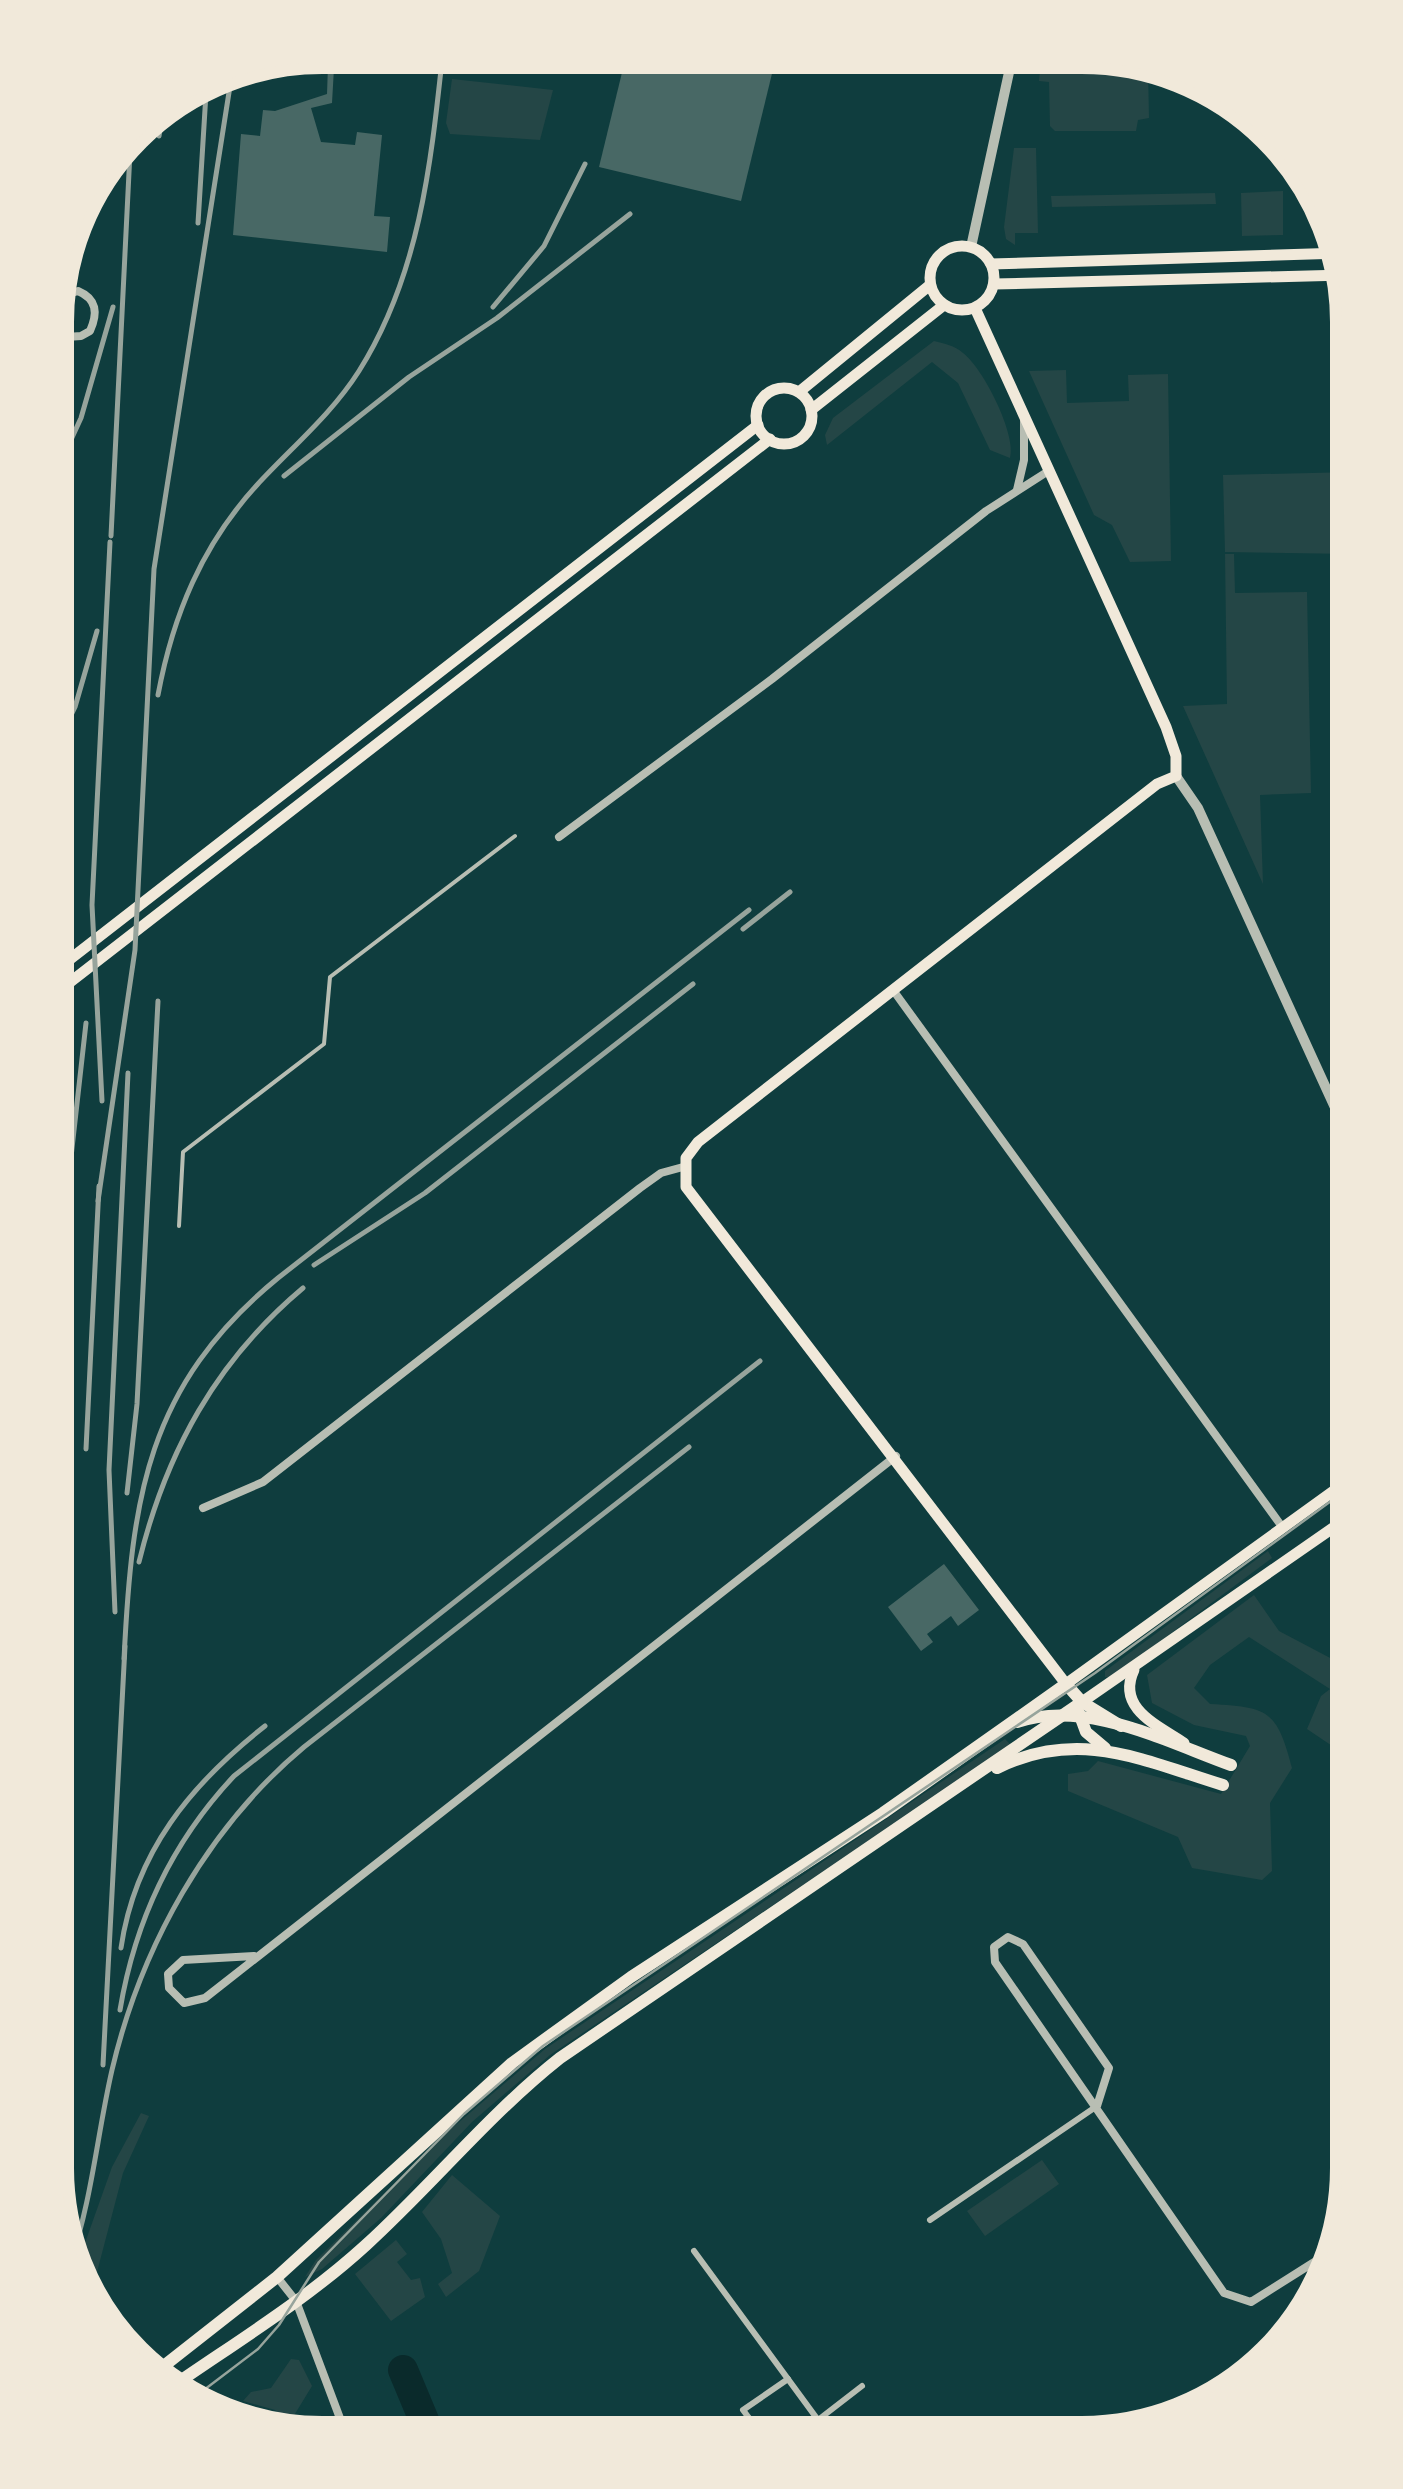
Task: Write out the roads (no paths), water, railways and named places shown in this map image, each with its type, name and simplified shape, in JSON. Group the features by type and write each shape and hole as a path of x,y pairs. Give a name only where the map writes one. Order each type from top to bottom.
{"main road":[{"path":"992,264 994,284 975,308 960,310 944,305 930,285 931,268 940,254 954,246 971,246 992,264 1326,253"},
{"path":"994,284 1331,275"},
{"path":"799,392 930,285"},
{"path":"811,410 944,305"},
{"path":"975,308 1170,738 1176,776 1157,784 698,1142 684,1166 686,1187 696,1204 896,1456 1066,1684 1092,1738 1112,1751"},
{"path":"782,388 799,392 811,410 810,426 800,438 785,443 770,439 758,425 757,411 766,395 782,388"},
{"path":"67,962 758,425"},
{"path":"67,986 770,439"},
{"path":"164,2367 277,2276 541,2042 1006,1726 1335,1489"},
{"path":"182,2380 363,2248 471,2135 560,2058 981,1775 1335,1526"},
{"path":"1136,1666 1128,1692 1136,1710 1203,1755"},
{"path":"1079,1705 1121,1726 1231,1765"},
{"path":"1006,1726 1062,1715"},
{"path":"981,1775 1047,1749 1078,1746 1112,1751 1224,1785"}],"street":[{"path":"971,246 1010,67"},
{"path":"67,337 90,331 96,313 92,300 78,291 69,294"},
{"path":"1016,490 1024,460 1024,418"},
{"path":"559,837 1016,490 1050,470"},
{"path":"1176,776 1198,808 1336,1109"},
{"path":"893,990 1283,1528"},
{"path":"203,1508 263,1482 640,1188 661,1173 684,1166"},
{"path":"254,1956 183,1960 168,1974 169,1988 178,2000 198,2002 896,1456"},
{"path":"930,2220 1097,2106 1109,2068 1023,1944 1008,1937 994,1947 996,1962 1097,2106 1217,2284 1232,2299 1251,2302 1318,2259"},
{"path":"694,2251 818,2420 862,2386"},
{"path":"277,2276 296,2300 341,2422"},
{"path":"752,2422 743,2410 788,2379"}],"lane":[{"path":"179,1226 183,1152 324,1044 330,977 515,836"}],"waterway":[{"path":"403,2370 425,2422"}],"tram line":[{"path":"202,2392 258,2349 279,2325 319,2262 464,2114 543,2046 1095,1673 1335,1498"}],"railway":[{"path":"158,695 181,609 220,532 257,485 336,402 380,334 396,296 419,217 441,68"},
{"path":"98,1201 135,950 154,569 230,85"},
{"path":"198,223 206,95"},
{"path":"159,136 161,125"},
{"path":"111,536 130,154"},
{"path":"493,307 544,246 585,164"},
{"path":"284,476 409,377 497,318 630,214"},
{"path":"67,448 81,418 113,307"},
{"path":"102,1101 92,905 110,542"},
{"path":"67,723 97,631"},
{"path":"743,929 790,892"},
{"path":"124,1659 133,1547 154,1449 173,1404 199,1361 234,1319 278,1278 749,910"},
{"path":"314,1265 425,1193 693,984"},
{"path":"127,1493 137,1404 158,1001"},
{"path":"67,1193 86,1023"},
{"path":"115,1612 109,1470 128,1073"},
{"path":"86,1449 99,1186"},
{"path":"139,1562 164,1483 198,1411 244,1346 303,1288"},
{"path":"120,2010 135,1945 159,1884 192,1828 234,1776 760,1361"},
{"path":"78,2237 112,2070 141,1979 182,1893 237,1814 304,1747 689,1447"},
{"path":"103,2065 125,1646"},
{"path":"121,1948 139,1881 170,1823 213,1772 265,1726"}]}
